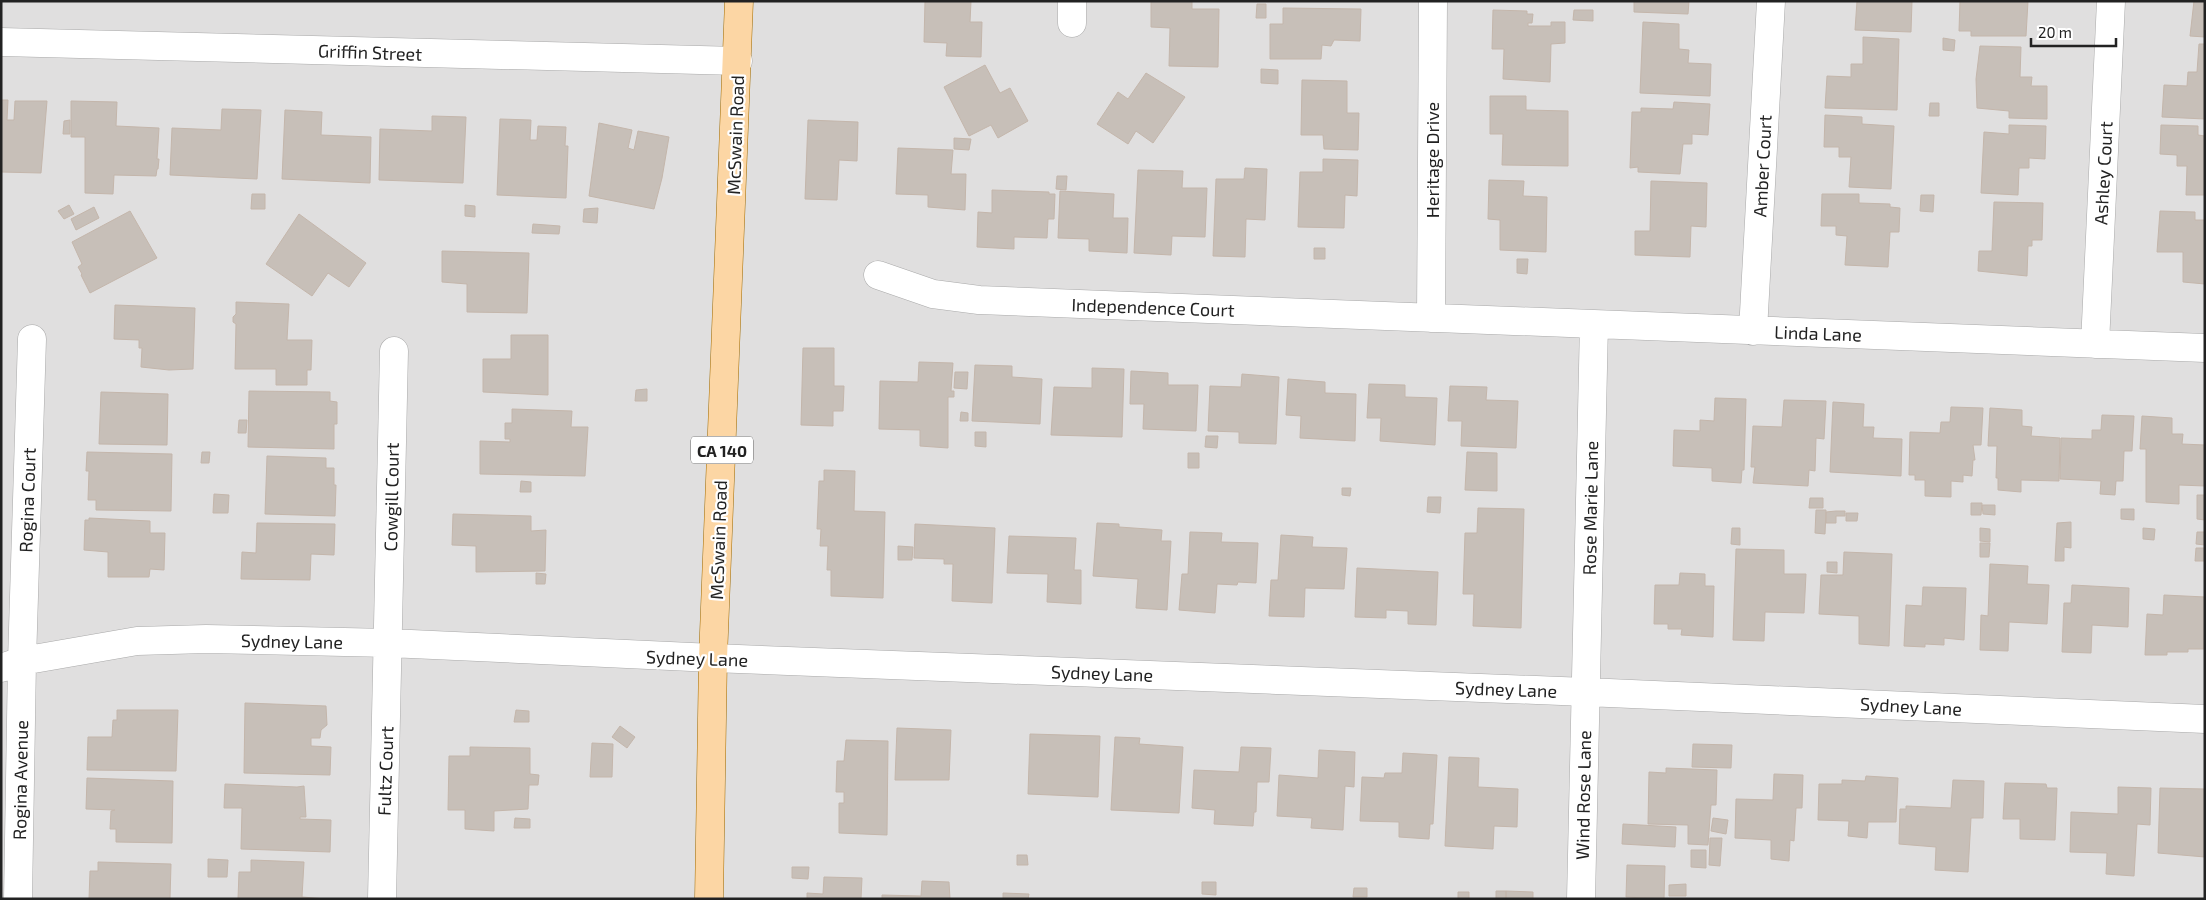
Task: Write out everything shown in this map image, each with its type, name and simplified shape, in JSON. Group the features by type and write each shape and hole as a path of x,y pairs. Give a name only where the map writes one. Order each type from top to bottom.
{"main road":[{"name":"McSwain Road","path":"709,899 713,658 739,1"}],"street":[{"name":"Heritage Drive","path":"1431,318 1434,1"},
{"name":"Amber Court","path":"1753,331 1771,1"},
{"name":"Ashley Court","path":"2095,344 2111,1"},
{"name":"Griffin Street","path":"1,42 738,61"},
{"name":"Independence Court","path":"878,275 933,294 979,300 1431,318"},
{"name":"Linda Lane","path":"1431,318 2205,348"},
{"name":"Rose Marie Lane","path":"1586,692 1594,324"},
{"name":"Rogina Court","path":"12,665 32,339"},
{"name":"Cowgill Court","path":"388,643 394,351"},
{"name":"Sydney Lane","path":"12,665 137,641 206,639 388,643 2205,719"},
{"name":"Fultz Court","path":"382,899 388,643"},
{"name":"Rogina Avenue","path":"12,665 18,899"},
{"name":"Wind Rose Lane","path":"1581,899 1586,692"}],"shaded area":[{"path":"1,1 2205,1 2205,899 1,899"}],"building":[{"path":"925,1 971,1 970,22 982,22 981,57 946,56 947,43 924,42"},
{"path":"1151,1 1192,1 1192,9 1219,9 1218,67 1169,66 1170,28 1151,27"},
{"path":"1634,1 1689,1 1688,14 1634,12"},
{"path":"1857,1 1912,1 1911,32 1855,30"},
{"path":"1960,1 2028,1 2026,36 1971,36 1971,31 1959,31"},
{"path":"2194,1 2205,1 2205,37 2190,36"},
{"path":"1257,4 1266,4 1266,18 1256,18"},
{"path":"1283,8 1361,9 1360,41 1334,40 1331,46 1322,45 1321,59 1270,59 1270,24 1283,24"},
{"path":"1493,10 1527,11 1527,14 1533,14 1532,23 1528,23 1528,26 1551,26 1551,22 1565,22 1565,43 1551,44 1550,82 1503,79 1504,49 1492,49"},
{"path":"1574,10 1593,10 1593,21 1573,20"},
{"path":"1643,22 1679,24 1679,49 1689,50 1688,63 1711,64 1710,96 1640,93"},
{"path":"1863,37 1899,39 1897,110 1825,108 1827,76 1851,77 1851,64 1863,64"},
{"path":"1943,38 1955,40 1954,51 1943,50"},
{"path":"2199,44 2205,44 2205,119 2162,117 2164,85 2187,86 2188,72 2197,72"},
{"path":"1980,46 2021,47 2020,77 2032,77 2031,86 2047,86 2047,119 2009,118 2009,111 1977,108 1976,79"},
{"path":"985,65 1000,93 1010,88 1028,121 998,138 991,125 969,136 944,87"},
{"path":"1261,69 1278,70 1278,84 1261,83"},
{"path":"1146,73 1185,97 1153,143 1136,131 1128,144 1097,124 1118,92 1128,99"},
{"path":"1302,80 1347,81 1347,113 1359,113 1358,150 1324,149 1323,135 1301,135"},
{"path":"1490,96 1526,96 1526,110 1568,111 1568,166 1502,165 1503,134 1490,134"},
{"path":"1,100 8,100 7,120 14,120 15,101 47,101 41,173 1,172"},
{"path":"71,101 117,102 116,126 159,128 157,159 159,159 156,176 114,175 113,194 85,193 85,137 71,137"},
{"path":"1674,102 1710,104 1708,135 1692,134 1692,144 1683,144 1680,174 1638,172 1638,167 1630,168 1632,112 1641,112 1641,108 1673,109"},
{"path":"1930,103 1939,103 1939,116 1929,116"},
{"path":"222,109 261,110 257,179 170,175 172,128 221,130"},
{"path":"285,110 322,112 321,135 371,137 370,183 282,179"},
{"path":"1825,115 1862,117 1862,124 1894,126 1891,189 1849,187 1851,157 1839,157 1839,147 1824,147"},
{"path":"432,116 466,117 463,183 379,180 380,129 432,131"},
{"path":"500,119 531,120 530,140 537,140 538,126 566,127 565,146 568,146 566,198 497,195"},
{"path":"70,120 70,134 63,134 64,121"},
{"path":"808,120 858,122 857,161 839,160 837,200 805,199"},
{"path":"599,123 632,130 628,148 634,150 638,131 669,137 662,178 654,209 589,196"},
{"path":"2009,125 2046,126 2045,159 2029,158 2029,168 2019,168 2018,195 1981,193 1984,132 2009,134"},
{"path":"2161,125 2198,126 2198,135 2205,136 2205,195 2186,195 2187,166 2177,166 2177,155 2160,154"},
{"path":"954,138 971,139 969,150 954,149"},
{"path":"898,148 953,150 951,174 966,174 965,210 928,207 928,195 896,194"},
{"path":"1323,159 1358,160 1357,196 1345,195 1344,228 1298,227 1300,172 1323,172"},
{"path":"1245,168 1267,169 1265,220 1246,219 1245,257 1213,256 1216,179 1244,179"},
{"path":"1138,170 1183,171 1182,188 1207,188 1205,237 1172,236 1171,255 1134,253"},
{"path":"1057,176 1067,176 1066,190 1056,189"},
{"path":"1489,180 1524,181 1523,196 1547,197 1546,252 1500,250 1500,220 1488,219"},
{"path":"1651,181 1707,183 1706,227 1691,226 1690,257 1635,255 1635,231 1650,231"},
{"path":"992,190 1049,192 1049,194 1055,194 1054,219 1048,219 1047,238 1014,237 1014,249 977,247 978,212 992,213"},
{"path":"1060,191 1114,194 1113,218 1128,218 1127,253 1089,251 1089,239 1058,238"},
{"path":"252,194 265,194 265,209 251,209"},
{"path":"1822,194 1859,194 1859,203 1890,204 1890,207 1900,208 1899,232 1890,232 1888,267 1845,265 1847,236 1836,235 1836,226 1821,226"},
{"path":"1921,195 1934,195 1933,212 1920,211"},
{"path":"1994,202 2043,203 2042,240 2032,240 2032,246 2028,246 2027,276 1978,271 1979,251 1992,251"},
{"path":"69,205 74,214 64,219 58,211"},
{"path":"465,205 475,206 475,217 465,216"},
{"path":"94,207 99,218 76,230 71,219"},
{"path":"598,208 597,223 583,222 584,209"},
{"path":"130,211 157,258 90,293 78,267 82,264 72,242"},
{"path":"2160,211 2195,212 2195,220 2205,220 2205,284 2183,282 2183,252 2157,252"},
{"path":"299,214 366,263 349,287 328,273 312,296 266,264"},
{"path":"533,224 560,226 559,234 532,233"},
{"path":"1314,248 1325,248 1325,259 1314,259"},
{"path":"442,251 529,253 527,313 467,312 467,284 442,282"},
{"path":"1517,259 1528,259 1527,274 1517,273"},
{"path":"236,302 289,304 287,340 312,340 311,370 307,370 307,385 276,385 276,369 235,369 236,324 233,322 233,317 236,314"},
{"path":"115,305 195,308 193,369 169,370 141,367 142,348 139,348 139,340 114,339"},
{"path":"511,335 548,335 548,395 483,392 483,359 511,359"},
{"path":"803,348 834,348 834,386 844,386 843,411 833,411 833,426 801,425"},
{"path":"919,362 953,363 951,391 954,391 954,397 948,397 948,448 920,446 920,430 879,429 880,381 918,382"},
{"path":"975,365 1012,366 1012,377 1042,379 1040,424 972,421"},
{"path":"1092,368 1124,369 1122,437 1051,435 1054,387 1092,388"},
{"path":"1131,371 1168,373 1168,385 1198,385 1196,431 1143,429 1144,404 1130,404"},
{"path":"955,372 968,372 967,389 954,388"},
{"path":"1242,374 1279,377 1276,444 1239,443 1239,432 1208,431 1210,386 1241,387"},
{"path":"1288,379 1325,382 1325,393 1356,394 1355,441 1300,438 1301,416 1286,415"},
{"path":"1369,384 1405,385 1405,397 1437,398 1435,445 1380,441 1381,418 1367,418"},
{"path":"1450,386 1487,387 1486,400 1518,401 1516,448 1461,446 1462,421 1448,421"},
{"path":"647,389 647,401 635,401 636,390"},
{"path":"249,391 330,392 330,401 337,402 337,424 334,424 334,449 248,447"},
{"path":"101,392 168,394 167,445 99,444"},
{"path":"1715,398 1746,399 1744,470 1742,470 1741,483 1712,481 1712,468 1673,466 1674,430 1700,431 1700,420 1714,421"},
{"path":"1784,400 1826,401 1824,439 1816,438 1815,471 1809,470 1808,486 1753,483 1755,467 1751,467 1753,426 1782,427"},
{"path":"1833,402 1864,404 1863,427 1874,427 1873,438 1902,439 1901,476 1830,472"},
{"path":"1951,407 1983,408 1981,445 1973,445 1975,460 1973,460 1972,476 1963,475 1963,482 1951,481 1951,497 1925,496 1925,480 1915,480 1915,475 1909,475 1910,432 1940,433 1941,422 1950,422"},
{"path":"1990,408 2022,410 2022,426 2032,427 2031,436 2060,438 2059,481 2021,480 2021,492 1998,490 1998,478 1996,478 1997,446 1988,446"},
{"path":"512,409 572,411 571,427 588,427 585,476 480,474 480,441 510,442 510,439 505,439 505,423 512,423"},
{"path":"961,412 968,413 968,421 960,421"},
{"path":"2102,415 2134,416 2132,451 2124,451 2123,481 2116,481 2115,495 2100,494 2101,481 2060,479 2061,438 2092,439 2092,430 2101,430"},
{"path":"2142,416 2172,418 2172,434 2183,434 2182,444 2205,445 2205,486 2179,485 2179,504 2146,502 2146,449 2140,449"},
{"path":"239,420 247,420 246,433 238,433"},
{"path":"975,432 986,432 986,447 975,446"},
{"path":"1206,436 1218,436 1217,448 1205,447"},
{"path":"87,452 172,454 171,511 96,510 96,500 88,500 89,471 86,471"},
{"path":"202,452 210,452 209,463 201,463"},
{"path":"1467,452 1497,453 1497,491 1465,490"},
{"path":"1188,453 1199,453 1199,468 1188,468"},
{"path":"267,456 326,458 326,468 334,468 334,485 336,485 335,516 265,514"},
{"path":"824,470 855,471 854,511 885,512 883,598 831,596 831,570 827,570 828,546 820,546 821,529 817,529 819,481 824,481"},
{"path":"521,481 531,482 531,492 520,492"},
{"path":"1342,488 1351,488 1350,496 1342,495"},
{"path":"214,494 229,495 228,513 213,513"},
{"path":"2197,495 2205,495 2205,520 2197,519"},
{"path":"1428,497 1441,497 1440,513 1427,512"},
{"path":"1810,498 1823,498 1823,508 1809,508"},
{"path":"1971,503 1982,503 1981,515 1971,515"},
{"path":"1982,505 1995,505 1995,515 1983,514"},
{"path":"1478,508 1524,509 1521,628 1473,626 1474,594 1463,594 1465,533 1477,533"},
{"path":"2121,509 2134,509 2134,520 2121,519"},
{"path":"1816,510 1826,510 1825,534 1815,533"},
{"path":"1845,511 1845,516 1836,516 1836,523 1826,523 1826,512"},
{"path":"1846,513 1858,513 1857,521 1846,521"},
{"path":"453,514 531,516 531,531 546,530 545,571 476,572 476,546 452,545"},
{"path":"89,518 150,521 150,533 165,533 164,570 150,569 149,577 108,577 108,552 84,550 85,520 89,520"},
{"path":"2071,522 2071,548 2064,547 2064,561 2055,561 2057,523"},
{"path":"257,523 335,524 334,555 311,554 310,580 241,579 242,552 256,553"},
{"path":"1097,523 1119,524 1119,527 1162,530 1161,541 1171,541 1167,610 1136,608 1138,579 1093,576"},
{"path":"915,524 995,528 992,603 952,601 953,564 944,564 944,559 914,558"},
{"path":"1732,528 1740,528 1740,545 1731,544"},
{"path":"1980,528 1990,529 1990,542 1980,541"},
{"path":"2143,528 2155,529 2154,540 2143,539"},
{"path":"1190,532 1222,533 1221,542 1258,543 1256,583 1238,582 1237,585 1217,584 1215,613 1179,610 1182,574 1188,574"},
{"path":"2197,532 2205,532 2205,545 2196,544"},
{"path":"1281,535 1313,537 1312,547 1347,548 1344,589 1305,588 1304,617 1269,616 1271,580 1278,580"},
{"path":"1009,536 1076,538 1074,570 1081,570 1081,604 1047,602 1048,574 1007,573"},
{"path":"1980,543 1990,543 1989,557 1980,557"},
{"path":"898,546 913,547 912,560 898,560"},
{"path":"2196,548 2205,548 2205,561 2195,561"},
{"path":"1736,549 1784,550 1784,574 1806,574 1804,613 1765,612 1764,641 1733,640"},
{"path":"1844,552 1892,554 1889,646 1859,644 1859,616 1819,614 1821,575 1843,575"},
{"path":"1827,562 1837,562 1837,573 1827,572"},
{"path":"1990,564 2028,566 2027,584 2049,585 2047,624 2009,622 2008,651 1980,650 1981,615 1988,616"},
{"path":"1357,568 1438,572 1436,625 1408,624 1408,611 1386,610 1386,618 1355,617"},
{"path":"536,573 546,574 545,584 536,584"},
{"path":"1680,573 1705,574 1705,586 1714,586 1713,637 1681,635 1682,629 1668,629 1668,624 1654,624 1655,585 1679,585"},
{"path":"2072,585 2129,588 2128,627 2092,625 2091,653 2062,652 2064,603 2071,603"},
{"path":"1923,587 1966,588 1964,640 1944,638 1944,645 1925,644 1925,647 1904,646 1906,605 1922,606"},
{"path":"2164,595 2205,597 2204,649 2188,649 2188,652 2167,652 2167,655 2145,655 2147,614 2163,615"},
{"path":"245,703 326,706 327,725 321,730 320,738 311,738 311,746 331,747 330,775 244,773"},
{"path":"117,710 178,710 176,771 87,770 88,737 112,737 113,720 117,720"},
{"path":"516,710 529,711 529,722 514,722"},
{"path":"620,726 635,737 627,748 612,737"},
{"path":"897,728 951,730 949,780 895,780"},
{"path":"1030,734 1100,736 1098,797 1028,794"},
{"path":"1115,737 1140,738 1139,744 1183,747 1179,813 1111,810"},
{"path":"846,740 888,741 887,835 839,833 839,803 844,803 844,792 836,792 837,761 844,761"},
{"path":"592,743 613,744 612,777 590,777"},
{"path":"1693,744 1732,745 1731,768 1692,767"},
{"path":"470,747 530,748 530,774 539,775 538,785 529,785 528,809 494,811 494,831 465,829 465,810 448,810 449,756 470,756"},
{"path":"1241,747 1271,748 1269,782 1257,782 1256,812 1254,812 1253,826 1214,824 1215,810 1192,808 1194,770 1239,772"},
{"path":"1319,750 1355,752 1354,787 1345,786 1343,830 1311,828 1312,818 1277,816 1279,775 1318,778"},
{"path":"1403,753 1437,755 1433,824 1430,824 1429,839 1399,837 1399,822 1360,821 1362,777 1384,778 1385,773 1402,773"},
{"path":"1449,757 1479,758 1478,787 1518,789 1517,827 1494,826 1493,849 1445,846"},
{"path":"1666,768 1717,770 1716,805 1711,805 1708,845 1688,844 1688,825 1648,824 1649,772 1666,773"},
{"path":"1774,774 1803,775 1802,808 1796,808 1794,841 1790,840 1789,861 1771,859 1771,840 1735,838 1736,799 1773,800"},
{"path":"1866,776 1898,778 1896,822 1868,822 1867,838 1848,836 1849,821 1818,820 1819,784 1842,784 1842,780 1865,781"},
{"path":"87,778 173,781 172,843 116,842 116,829 110,829 111,811 115,810 86,809"},
{"path":"1953,780 1984,781 1983,818 1971,818 1968,872 1935,870 1936,847 1899,844 1900,809 1906,809 1906,806 1951,808"},
{"path":"2005,783 2046,784 2047,788 2057,788 2055,840 2020,839 2020,819 2003,819"},
{"path":"225,784 304,786 306,817 300,817 300,819 331,820 330,852 241,849 242,808 224,808"},
{"path":"2118,787 2151,788 2150,825 2137,824 2134,876 2106,874 2107,853 2070,852 2071,812 2118,814"},
{"path":"2160,788 2205,789 2205,857 2158,853"},
{"path":"515,818 530,819 530,828 514,828"},
{"path":"1713,818 1728,820 1726,834 1711,831"},
{"path":"1623,824 1676,827 1675,847 1622,844"},
{"path":"1710,838 1722,838 1720,866 1709,865"},
{"path":"1691,850 1706,850 1706,868 1691,867"},
{"path":"1017,855 1027,855 1028,865 1017,865"},
{"path":"208,859 228,860 227,877 208,877"},
{"path":"251,860 304,862 302,897 326,899 238,899 239,872 251,872"},
{"path":"98,862 171,864 170,899 89,899 90,871 98,871"},
{"path":"1627,865 1665,866 1664,899 1626,897"},
{"path":"792,867 809,867 808,879 792,878"},
{"path":"824,877 862,878 861,899 807,899 807,893 823,894"},
{"path":"922,881 949,882 950,899 882,899 882,895 921,896"},
{"path":"1202,882 1216,882 1216,895 1202,894"},
{"path":"1686,884 1686,896 1669,896 1669,885"},
{"path":"1354,888 1367,888 1367,897 1353,897"},
{"path":"1496,891 1506,891 1506,899 1496,899"},
{"path":"1506,891 1533,892 1533,899 1506,899"},
{"path":"1458,892 1469,892 1469,899 1458,899"},
{"path":"1003,893 1029,894 1028,899 1003,899"}]}
